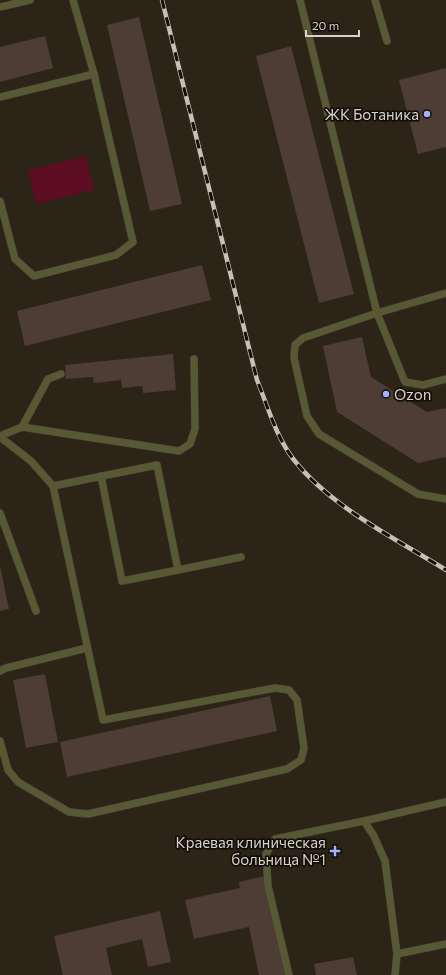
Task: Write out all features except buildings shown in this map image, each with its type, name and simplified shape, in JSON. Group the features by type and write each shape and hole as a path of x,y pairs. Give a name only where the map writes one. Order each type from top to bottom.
{"lane":[{"path":"0,7 30,0"},
{"path":"0,201 15,259 34,276 116,255 133,242 94,74 73,0"},
{"path":"300,0 377,313 404,382 423,385 446,379"},
{"path":"375,0 387,41"},
{"path":"0,97 94,74"},
{"path":"446,293 377,313 303,338 295,345 294,358 307,416 319,434 418,494 446,499"},
{"path":"0,437 22,428 179,451 190,444 195,429 194,359"},
{"path":"22,428 48,379 62,374"},
{"path":"0,437 31,461 53,486 103,720 276,688 289,690 297,700 304,748 301,760 287,769 88,814 69,812 18,782 8,770 0,741"},
{"path":"53,486 157,465 178,570"},
{"path":"102,476 122,581 241,557"},
{"path":"0,513 36,611"},
{"path":"0,672 6,668 87,648"},
{"path":"289,975 268,886 266,854 275,838 364,821 446,802"},
{"path":"364,821 374,836 385,861 397,954 395,975"},
{"path":"397,954 446,944"}],"shaded area":[{"path":"86,156 94,190 36,204 28,170"}],"railway":[{"path":"162,0 257,380 282,442 294,460 326,493 365,521 446,570"}],"place":[{"name":"ЖК Ботаника","path":"427,114"},
{"name":"Ozon","path":"386,394"},
{"name":"Краевая клиническая больница №1","path":"335,851"}]}
